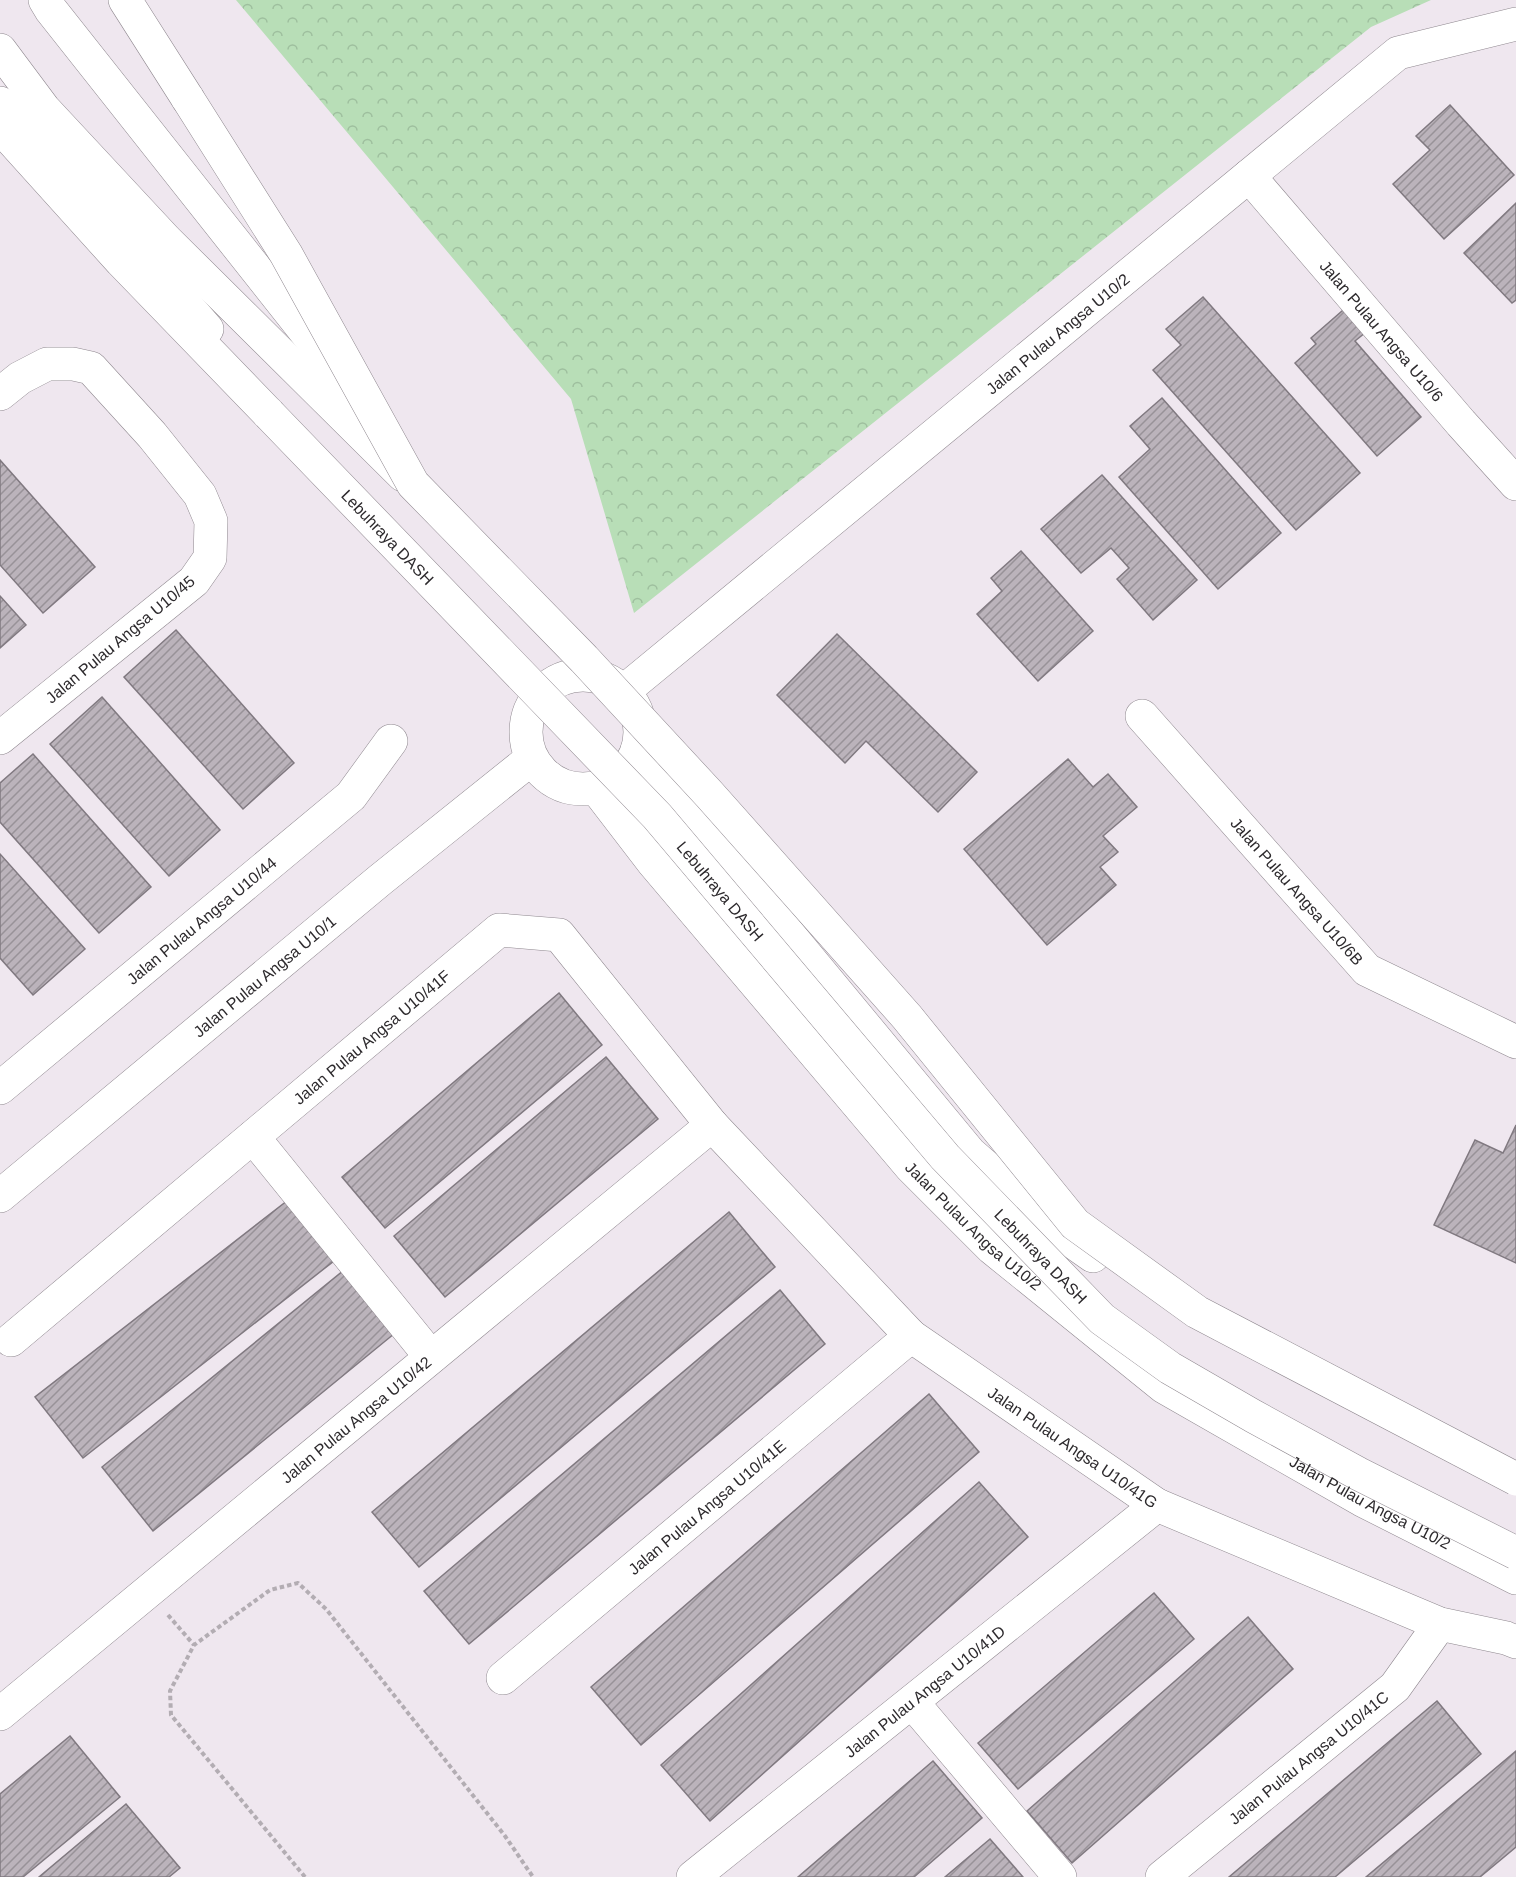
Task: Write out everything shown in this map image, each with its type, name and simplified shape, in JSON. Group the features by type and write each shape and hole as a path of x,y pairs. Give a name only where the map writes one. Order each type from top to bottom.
{"main road":[{"path":"45,0 58,20 576,674"},
{"path":"125,0 286,254 412,484"},
{"name":"Jalan Pulau Angsa U10/2","path":"624,691 1398,53 1516,24"},
{"path":"0,50 44,109 166,240 412,484 584,659 717,803 908,1017 1075,1224 1197,1312 1516,1479"},
{"path":"0,104 36,133 531,705"},
{"name":"Lebuhraya DASH","path":"0,127 121,261 657,816 945,1157 1102,1319 1170,1368 1253,1416 1359,1474 1516,1553"},
{"name":"Jalan Pulau Angsa U10/6","path":"1249,176 1516,484"},
{"name":"Jalan Pulau Angsa U10/45","path":"0,394 20,378 47,364 73,364 91,368 152,435 201,495 211,521 210,558 194,581 0,738"},
{"path":"576,674 594,675 610,681 624,691 634,705 639,720 641,736 637,752 628,768 614,781 596,788 577,789 558,784 543,774 531,759 526,741 525,723 531,705 543,690 558,679 576,674"},
{"name":"Jalan Pulau Angsa U10/6B","path":"1142,716 1367,970 1516,1042"},
{"name":"Jalan Pulau Angsa U10/44","path":"0,1088 351,796 391,741"},
{"path":"637,752 970,1153 1072,1242 1194,1325 1516,1493"},
{"name":"Jalan Pulau Angsa U10/1","path":"0,1196 380,880 531,759"},
{"name":"Jalan Pulau Angsa U10/2","path":"596,788 652,861 911,1167 992,1248 1164,1387 1362,1500 1516,1578"},
{"name":"Jalan Pulau Angsa U10/41F","path":"11,1340 499,930 559,935 712,1125"},
{"name":"Jalan Pulau Angsa U10/41G","path":"712,1125 911,1336 1157,1505 1440,1624 1516,1642"},
{"name":"Jalan Pulau Angsa U10/42","path":"0,1714 712,1125"},
{"path":"253,1137 431,1357"},
{"name":"Jalan Pulau Angsa U10/41E","path":"503,1678 911,1336"},
{"name":"Jalan Pulau Angsa U10/41D","path":"693,1877 1157,1505"},
{"name":"Jalan Pulau Angsa U10/41C","path":"1162,1877 1395,1687 1440,1624"},
{"path":"912,1702 1060,1877"}],"path":[{"path":"305,1877 171,1715 170,1691 194,1645 270,1590 298,1582 326,1609 505,1836 534,1877"}],"green space":[{"path":"236,0 1431,0 1371,27 634,613 571,399"}],"building":[{"path":"1450,105 1514,175 1444,239 1393,184 1430,150 1416,136"},
{"path":"1516,203 1516,300 1512,303 1464,253"},
{"path":"1203,297 1360,473 1296,530 1153,370 1181,345 1166,329"},
{"path":"1350,304 1371,328 1355,341 1421,417 1377,456 1295,363 1316,344 1311,338"},
{"path":"1162,398 1281,533 1218,589 1119,477 1150,449 1130,426"},
{"path":"0,460 95,567 43,613 0,565"},
{"path":"1102,475 1197,580 1153,620 1117,579 1129,568 1111,548 1081,573 1041,529"},
{"path":"1021,551 1093,631 1038,681 977,614 1002,591 991,578"},
{"path":"0,596 26,625 0,648"},
{"path":"176,630 294,763 243,809 124,677"},
{"path":"837,634 977,772 938,812 866,741 845,763 777,695"},
{"path":"102,697 220,830 169,876 50,744"},
{"path":"33,754 151,887 99,933 0,822 0,783"},
{"path":"1068,759 1093,787 1108,774 1137,807 1103,836 1118,852 1100,867 1116,885 1047,945 964,849"},
{"path":"0,854 85,949 33,995 0,958"},
{"path":"559,993 602,1045 385,1228 342,1177"},
{"path":"606,1057 658,1119 445,1297 394,1236"},
{"path":"1516,1125 1516,1263 1434,1225 1475,1140 1503,1153"},
{"path":"292,1197 339,1257 83,1458 35,1397"},
{"path":"729,1212 775,1267 419,1567 372,1512"},
{"path":"349,1266 400,1329 153,1531 102,1467"},
{"path":"780,1290 825,1344 469,1644 424,1591"},
{"path":"929,1394 979,1452 641,1745 591,1687"},
{"path":"979,1482 1028,1537 710,1821 661,1765"},
{"path":"1154,1593 1194,1639 1018,1789 978,1743"},
{"path":"1248,1617 1293,1669 1072,1863 1027,1811"},
{"path":"1437,1701 1481,1754 1335,1877 1229,1877"},
{"path":"70,1736 120,1797 23,1877 0,1877 0,1794"},
{"path":"1516,1751 1516,1847 1480,1877 1366,1877"},
{"path":"933,1761 982,1818 914,1877 798,1877"},
{"path":"126,1804 180,1868 169,1877 39,1877"},
{"path":"990,1839 1023,1877 945,1877"}]}
